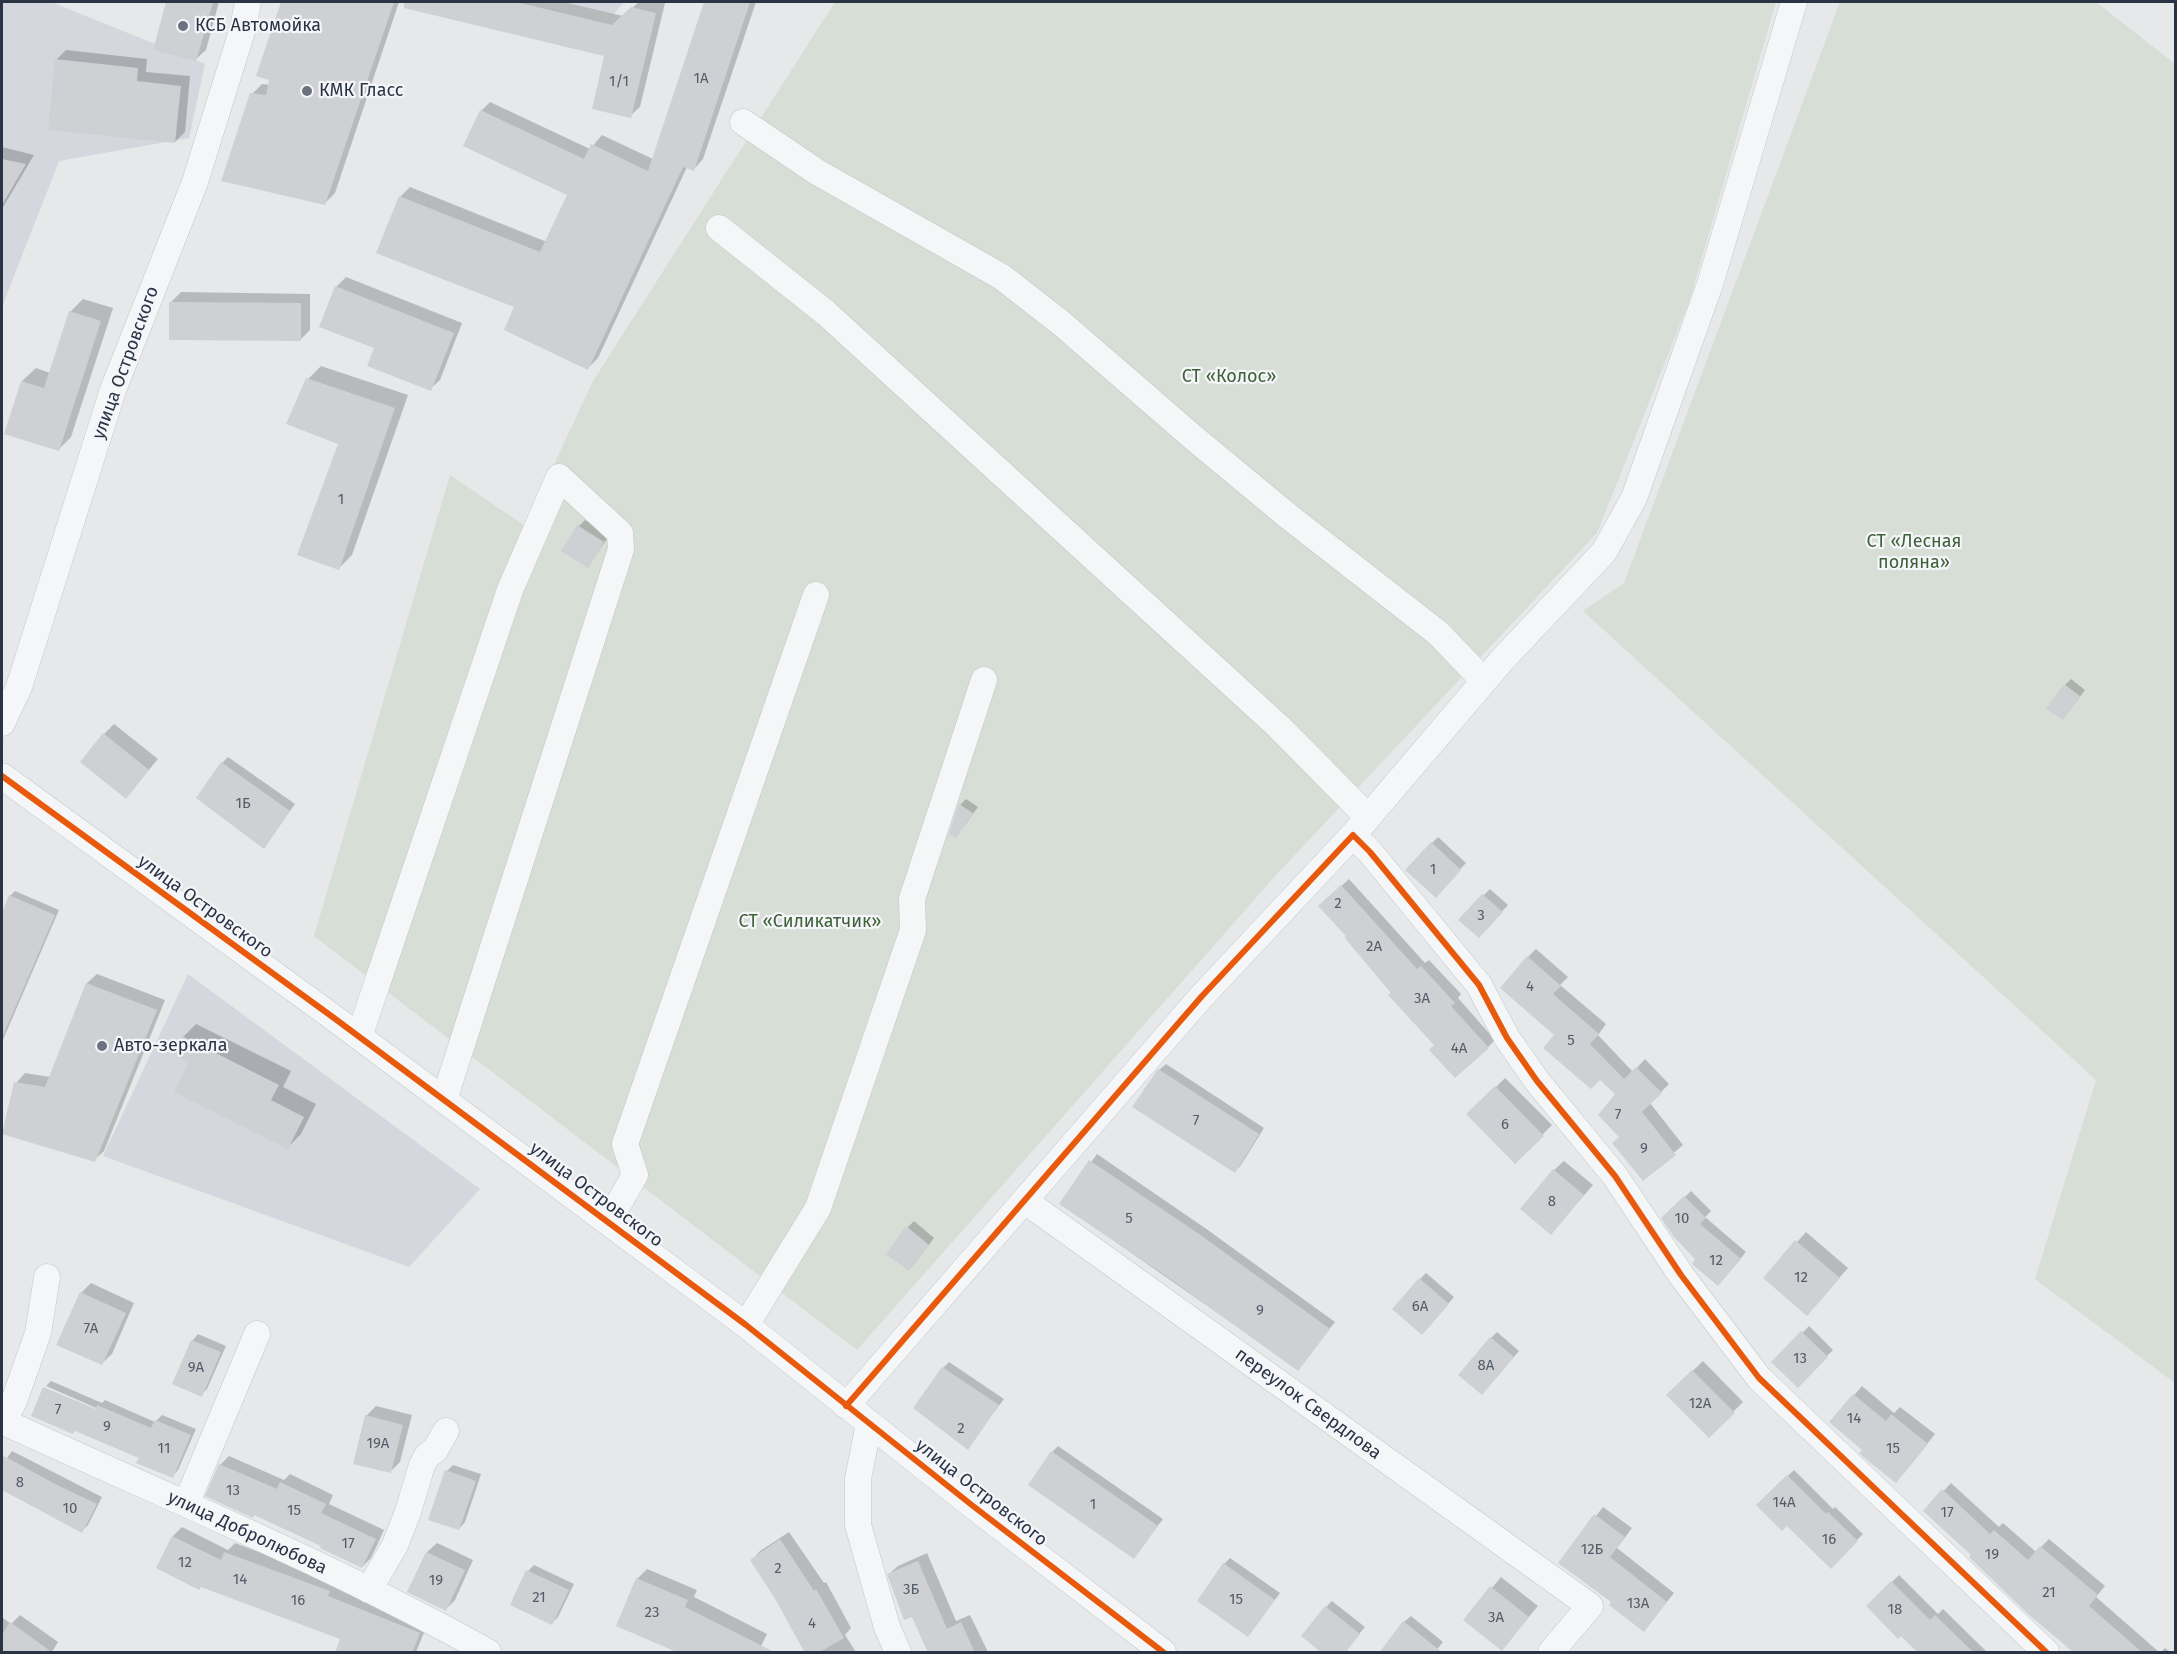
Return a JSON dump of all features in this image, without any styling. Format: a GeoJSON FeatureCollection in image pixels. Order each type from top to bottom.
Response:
{"type":"FeatureCollection","features":[{"type":"Feature","properties":{"kind":"street","name":"улица Островского"},"geometry":{"type":"LineString","coordinates":[[2,723],[19,687],[113,390],[195,182],[243,28],[248,2]]}},
{"type":"Feature","properties":{"kind":"street"},"geometry":{"type":"LineString","coordinates":[[846,1406],[1202,996],[1361,826],[1484,681],[1604,552],[1634,498],[1710,284],[1794,2]]}},
{"type":"Feature","properties":{"kind":"street"},"geometry":{"type":"LineString","coordinates":[[743,122],[817,172],[1011,284],[1061,323],[1288,516],[1438,633],[1484,681]]}},
{"type":"Feature","properties":{"kind":"street"},"geometry":{"type":"LineString","coordinates":[[719,228],[835,321],[1279,727],[1361,826],[1370,852],[1479,985],[1508,1038],[1537,1081],[1616,1176],[1681,1275],[1759,1377],[2046,1653]]}},
{"type":"Feature","properties":{"kind":"street"},"geometry":{"type":"LineString","coordinates":[[359,1037],[510,590],[559,477],[620,533],[621,549],[444,1100]]}},
{"type":"Feature","properties":{"kind":"street"},"geometry":{"type":"LineString","coordinates":[[608,1222],[635,1175],[626,1144],[816,595]]}},
{"type":"Feature","properties":{"kind":"street"},"geometry":{"type":"LineString","coordinates":[[746,1325],[818,1208],[913,930],[912,899],[984,680]]}},
{"type":"Feature","properties":{"kind":"street","name":"улица Островского"},"geometry":{"type":"LineString","coordinates":[[2,776],[359,1037],[746,1325],[1136,1642],[1163,1653]]}},
{"type":"Feature","properties":{"kind":"street","name":"переулок Свердлова"},"geometry":{"type":"LineString","coordinates":[[1025,1201],[1590,1606],[1551,1653]]}},
{"type":"Feature","properties":{"kind":"street"},"geometry":{"type":"LineString","coordinates":[[2,1422],[14,1401],[38,1333],[47,1277]]}},
{"type":"Feature","properties":{"kind":"street"},"geometry":{"type":"LineString","coordinates":[[186,1504],[257,1334]]}},
{"type":"Feature","properties":{"kind":"street","name":"улица Добролюбова"},"geometry":{"type":"LineString","coordinates":[[2,1422],[186,1504],[369,1590],[421,1615],[488,1653]]}},
{"type":"Feature","properties":{"kind":"street"},"geometry":{"type":"LineString","coordinates":[[869,1424],[858,1479],[858,1526],[887,1627],[898,1653]]}},
{"type":"Feature","properties":{"kind":"street"},"geometry":{"type":"LineString","coordinates":[[369,1590],[395,1545],[422,1466],[446,1431]]}},
{"type":"Feature","properties":{"kind":"shaded area"},"geometry":{"type":"Polygon","coordinates":[[[2,2],[51,2],[205,64],[189,138],[59,161],[2,307],[2,2]]]}},
{"type":"Feature","properties":{"kind":"shaded area"},"geometry":{"type":"Polygon","coordinates":[[[565,2],[624,2],[614,14],[565,2]]]}},
{"type":"Feature","properties":{"kind":"shaded area"},"geometry":{"type":"Polygon","coordinates":[[[188,974],[480,1189],[409,1267],[103,1156],[188,974]]]}},
{"type":"Feature","properties":{"kind":"green space"},"geometry":{"type":"Polygon","coordinates":[[[835,2],[1776,2],[1689,302],[1597,533],[1277,874],[857,1350],[314,936],[450,475],[525,526],[593,381],[835,2]]]}},
{"type":"Feature","properties":{"kind":"green space","name":"СТ «Лесная поляна»"},"geometry":{"type":"Polygon","coordinates":[[[1840,2],[2096,2],[2175,64],[2175,1383],[2035,1279],[2096,1080],[1583,611],[1624,583],[1840,2]]]}},
{"type":"Feature","properties":{"kind":"building","name":"КСБ Автомойка"},"geometry":{"type":"Polygon","coordinates":[[[166,2],[213,2],[196,61],[153,50],[166,2]]]}},
{"type":"Feature","properties":{"kind":"building","name":"КМК Гласс"},"geometry":{"type":"Polygon","coordinates":[[[281,2],[394,2],[325,205],[221,181],[250,93],[266,95],[269,80],[256,76],[281,2]]]}},
{"type":"Feature","properties":{"kind":"building"},"geometry":{"type":"Polygon","coordinates":[[[404,2],[516,2],[612,25],[631,7],[656,13],[631,118],[592,109],[604,56],[404,8],[404,2]]]}},
{"type":"Feature","properties":{"kind":"building"},"geometry":{"type":"Polygon","coordinates":[[[704,2],[750,2],[694,171],[683,167],[588,370],[504,330],[514,307],[376,253],[399,196],[540,252],[567,195],[463,146],[480,110],[584,159],[591,144],[648,171],[704,2]]]}},
{"type":"Feature","properties":{"kind":"building"},"geometry":{"type":"Polygon","coordinates":[[[55,59],[138,68],[137,81],[181,86],[175,143],[48,130],[55,59]]]}},
{"type":"Feature","properties":{"kind":"building"},"geometry":{"type":"Polygon","coordinates":[[[2,159],[26,164],[2,205],[2,159]]]}},
{"type":"Feature","properties":{"kind":"building"},"geometry":{"type":"Polygon","coordinates":[[[335,286],[454,333],[431,391],[367,366],[374,348],[319,327],[335,286]]]}},
{"type":"Feature","properties":{"kind":"building"},"geometry":{"type":"Polygon","coordinates":[[[169,302],[301,303],[301,341],[169,340],[169,302]]]}},
{"type":"Feature","properties":{"kind":"building"},"geometry":{"type":"Polygon","coordinates":[[[69,311],[101,321],[59,451],[4,434],[21,381],[44,388],[69,311]]]}},
{"type":"Feature","properties":{"kind":"building"},"geometry":{"type":"Polygon","coordinates":[[[306,378],[395,408],[339,570],[297,555],[338,444],[286,424],[306,378]]]}},
{"type":"Feature","properties":{"kind":"building"},"geometry":{"type":"Polygon","coordinates":[[[577,525],[604,542],[588,568],[561,551],[577,525]]]}},
{"type":"Feature","properties":{"kind":"building"},"geometry":{"type":"Polygon","coordinates":[[[2064,684],[2080,696],[2063,720],[2046,709],[2064,684]]]}},
{"type":"Feature","properties":{"kind":"building"},"geometry":{"type":"Polygon","coordinates":[[[103,733],[149,770],[126,799],[80,762],[103,733]]]}},
{"type":"Feature","properties":{"kind":"building"},"geometry":{"type":"Polygon","coordinates":[[[221,762],[290,811],[264,849],[196,798],[221,762]]]}},
{"type":"Feature","properties":{"kind":"building"},"geometry":{"type":"Polygon","coordinates":[[[959,804],[973,813],[956,838],[949,834],[959,804]]]}},
{"type":"Feature","properties":{"kind":"building"},"geometry":{"type":"Polygon","coordinates":[[[1431,842],[1461,870],[1436,898],[1405,870],[1431,842]]]}},
{"type":"Feature","properties":{"kind":"building"},"geometry":{"type":"Polygon","coordinates":[[[1341,885],[1417,969],[1421,966],[1455,1003],[1451,1006],[1489,1048],[1455,1078],[1429,1050],[1434,1045],[1388,995],[1391,993],[1344,937],[1346,936],[1318,906],[1341,885]]]}},
{"type":"Feature","properties":{"kind":"building"},"geometry":{"type":"Polygon","coordinates":[[[1482,894],[1503,912],[1479,938],[1458,920],[1482,894]]]}},
{"type":"Feature","properties":{"kind":"building"},"geometry":{"type":"Polygon","coordinates":[[[9,895],[55,915],[2,1038],[2,913],[9,895]]]}},
{"type":"Feature","properties":{"kind":"building"},"geometry":{"type":"Polygon","coordinates":[[[1527,956],[1561,986],[1553,994],[1599,1034],[1590,1044],[1624,1079],[1636,1067],[1662,1093],[1642,1112],[1676,1155],[1643,1181],[1612,1143],[1619,1137],[1598,1115],[1615,1094],[1600,1080],[1591,1089],[1543,1048],[1554,1035],[1500,988],[1527,956]]]}},
{"type":"Feature","properties":{"kind":"building","name":"Авто-зеркала"},"geometry":{"type":"Polygon","coordinates":[[[86,983],[157,1010],[95,1162],[2,1134],[14,1082],[45,1087],[86,983]]]}},
{"type":"Feature","properties":{"kind":"building"},"geometry":{"type":"Polygon","coordinates":[[[182,1036],[279,1085],[271,1100],[304,1117],[288,1149],[174,1092],[189,1062],[173,1054],[182,1036]]]}},
{"type":"Feature","properties":{"kind":"building"},"geometry":{"type":"Polygon","coordinates":[[[1158,1069],[1259,1134],[1235,1173],[1132,1107],[1158,1069]]]}},
{"type":"Feature","properties":{"kind":"building"},"geometry":{"type":"Polygon","coordinates":[[[1495,1086],[1544,1136],[1515,1164],[1466,1114],[1495,1086]]]}},
{"type":"Feature","properties":{"kind":"building"},"geometry":{"type":"Polygon","coordinates":[[[1089,1160],[1199,1234],[1330,1329],[1298,1371],[1169,1278],[1059,1204],[1089,1160]]]}},
{"type":"Feature","properties":{"kind":"building"},"geometry":{"type":"Polygon","coordinates":[[[1553,1169],[1584,1195],[1551,1235],[1520,1209],[1553,1169]]]}},
{"type":"Feature","properties":{"kind":"building"},"geometry":{"type":"Polygon","coordinates":[[[1684,1196],[1706,1218],[1700,1224],[1741,1259],[1718,1286],[1692,1264],[1695,1259],[1674,1237],[1661,1218],[1684,1196]]]}},
{"type":"Feature","properties":{"kind":"building"},"geometry":{"type":"Polygon","coordinates":[[[906,1226],[929,1245],[909,1271],[886,1254],[906,1226]]]}},
{"type":"Feature","properties":{"kind":"building"},"geometry":{"type":"Polygon","coordinates":[[[1795,1240],[1840,1278],[1807,1316],[1763,1278],[1795,1240]]]}},
{"type":"Feature","properties":{"kind":"building"},"geometry":{"type":"Polygon","coordinates":[[[1419,1278],[1449,1304],[1422,1335],[1392,1309],[1419,1278]]]}},
{"type":"Feature","properties":{"kind":"building"},"geometry":{"type":"Polygon","coordinates":[[[80,1292],[126,1313],[102,1365],[56,1345],[80,1292]]]}},
{"type":"Feature","properties":{"kind":"building"},"geometry":{"type":"Polygon","coordinates":[[[1801,1331],[1828,1357],[1798,1388],[1771,1362],[1801,1331]]]}},
{"type":"Feature","properties":{"kind":"building"},"geometry":{"type":"Polygon","coordinates":[[[1490,1337],[1514,1357],[1482,1395],[1458,1375],[1490,1337]]]}},
{"type":"Feature","properties":{"kind":"building"},"geometry":{"type":"Polygon","coordinates":[[[191,1340],[221,1352],[202,1397],[172,1384],[191,1340]]]}},
{"type":"Feature","properties":{"kind":"building"},"geometry":{"type":"Polygon","coordinates":[[[942,1367],[999,1405],[968,1450],[913,1408],[942,1367]]]}},
{"type":"Feature","properties":{"kind":"building"},"geometry":{"type":"Polygon","coordinates":[[[1692,1370],[1735,1413],[1709,1438],[1666,1395],[1692,1370]]]}},
{"type":"Feature","properties":{"kind":"building"},"geometry":{"type":"Polygon","coordinates":[[[43,1387],[96,1409],[97,1405],[151,1428],[155,1420],[191,1435],[173,1478],[136,1463],[139,1458],[75,1431],[73,1434],[31,1416],[43,1387]]]}},
{"type":"Feature","properties":{"kind":"building"},"geometry":{"type":"Polygon","coordinates":[[[1853,1394],[1886,1421],[1891,1414],[1928,1444],[1896,1483],[1859,1453],[1862,1450],[1829,1422],[1853,1394]]]}},
{"type":"Feature","properties":{"kind":"building"},"geometry":{"type":"Polygon","coordinates":[[[365,1415],[403,1425],[391,1473],[353,1464],[365,1415]]]}},
{"type":"Feature","properties":{"kind":"building"},"geometry":{"type":"Polygon","coordinates":[[[1051,1451],[1158,1526],[1134,1559],[1028,1485],[1051,1451]]]}},
{"type":"Feature","properties":{"kind":"building"},"geometry":{"type":"Polygon","coordinates":[[[2,1455],[97,1504],[82,1533],[2,1490],[2,1455]]]}},
{"type":"Feature","properties":{"kind":"building"},"geometry":{"type":"Polygon","coordinates":[[[219,1464],[277,1489],[280,1482],[326,1504],[321,1513],[376,1539],[362,1568],[254,1515],[253,1518],[205,1496],[219,1464]]]}},
{"type":"Feature","properties":{"kind":"building"},"geometry":{"type":"Polygon","coordinates":[[[445,1470],[476,1481],[459,1530],[428,1520],[445,1470]]]}},
{"type":"Feature","properties":{"kind":"building"},"geometry":{"type":"Polygon","coordinates":[[[1787,1475],[1826,1514],[1828,1512],[1858,1541],[1831,1569],[1787,1526],[1782,1531],[1756,1505],[1787,1475]]]}},
{"type":"Feature","properties":{"kind":"building"},"geometry":{"type":"Polygon","coordinates":[[[1942,1489],[1990,1534],[1994,1530],[2028,1560],[2040,1546],[2098,1595],[2089,1606],[2143,1653],[2074,1653],[2029,1615],[1969,1557],[1971,1555],[1923,1511],[1942,1489]]]}},
{"type":"Feature","properties":{"kind":"building"},"geometry":{"type":"Polygon","coordinates":[[[1594,1514],[1625,1537],[1610,1557],[1667,1602],[1644,1632],[1609,1605],[1611,1602],[1558,1563],[1594,1514]]]}},
{"type":"Feature","properties":{"kind":"building"},"geometry":{"type":"Polygon","coordinates":[[[172,1536],[221,1560],[224,1552],[330,1591],[328,1596],[420,1633],[412,1653],[335,1653],[340,1639],[201,1587],[199,1590],[156,1568],[172,1536]]]}},
{"type":"Feature","properties":{"kind":"building"},"geometry":{"type":"Polygon","coordinates":[[[780,1539],[814,1591],[816,1589],[844,1638],[818,1653],[805,1653],[774,1597],[750,1560],[780,1539]]]}},
{"type":"Feature","properties":{"kind":"building"},"geometry":{"type":"Polygon","coordinates":[[[426,1552],[465,1570],[446,1611],[407,1592],[426,1552]]]}},
{"type":"Feature","properties":{"kind":"building"},"geometry":{"type":"Polygon","coordinates":[[[918,1561],[947,1629],[961,1622],[975,1653],[928,1653],[912,1617],[904,1620],[887,1574],[918,1561]]]}},
{"type":"Feature","properties":{"kind":"building"},"geometry":{"type":"Polygon","coordinates":[[[1223,1563],[1275,1600],[1248,1637],[1197,1601],[1223,1563]]]}},
{"type":"Feature","properties":{"kind":"building"},"geometry":{"type":"Polygon","coordinates":[[[526,1570],[569,1590],[552,1625],[510,1605],[526,1570]]]}},
{"type":"Feature","properties":{"kind":"building"},"geometry":{"type":"Polygon","coordinates":[[[636,1578],[688,1600],[685,1607],[776,1653],[679,1653],[616,1626],[636,1578]]]}},
{"type":"Feature","properties":{"kind":"building"},"geometry":{"type":"Polygon","coordinates":[[[1891,1581],[1930,1620],[1935,1615],[1974,1653],[1918,1653],[1901,1636],[1898,1639],[1866,1606],[1891,1581]]]}},
{"type":"Feature","properties":{"kind":"building"},"geometry":{"type":"Polygon","coordinates":[[[1490,1586],[1529,1617],[1502,1651],[1463,1620],[1490,1586]]]}},
{"type":"Feature","properties":{"kind":"building"},"geometry":{"type":"Polygon","coordinates":[[[1325,1606],[1360,1634],[1345,1653],[1322,1653],[1301,1636],[1325,1606]]]}},
{"type":"Feature","properties":{"kind":"building"},"geometry":{"type":"Polygon","coordinates":[[[1403,1621],[1443,1653],[1379,1653],[1403,1621]]]}},
{"type":"Feature","properties":{"kind":"building"},"geometry":{"type":"Polygon","coordinates":[[[10,1622],[53,1653],[2,1653],[2,1635],[10,1622]]]}},
{"type":"Feature","properties":{"kind":"cycle path"},"geometry":{"type":"LineString","coordinates":[[2,776],[334,1018],[746,1325],[973,1506],[1163,1652]]}},
{"type":"Feature","properties":{"kind":"cycle path"},"geometry":{"type":"LineString","coordinates":[[846,1406],[1202,996],[1353,835],[1370,852],[1479,985],[1507,1038],[1537,1081],[1615,1176],[1681,1275],[1759,1378],[2046,1652]]}},
{"type":"Feature","properties":{"kind":"place","name":"КСБ Автомойка"},"geometry":{"type":"Point","coordinates":[183,26]}},
{"type":"Feature","properties":{"kind":"place","name":"КМК Гласс"},"geometry":{"type":"Point","coordinates":[307,91]}},
{"type":"Feature","properties":{"kind":"place","name":"Авто-зеркала"},"geometry":{"type":"Point","coordinates":[102,1046]}},
{"type":"Feature","properties":{"kind":"park label","name":"СТ «Колос»"},"geometry":{"type":"Point","coordinates":[1229,377]}},
{"type":"Feature","properties":{"kind":"park label","name":"СТ «Силикатчик»"},"geometry":{"type":"Point","coordinates":[810,922]}}]}
